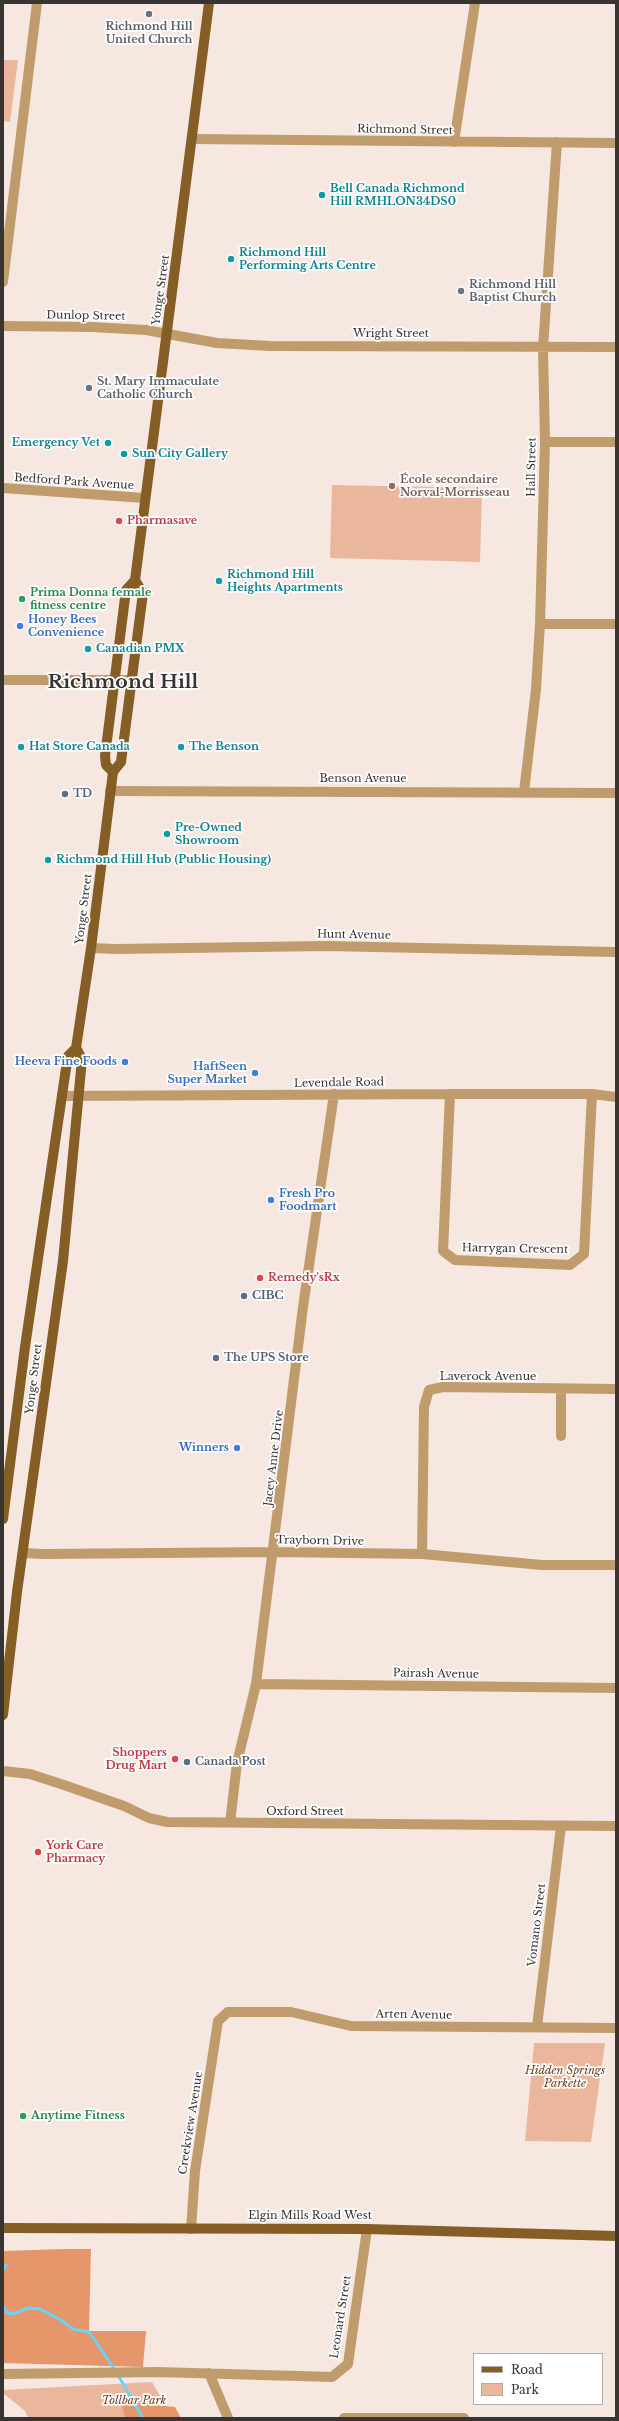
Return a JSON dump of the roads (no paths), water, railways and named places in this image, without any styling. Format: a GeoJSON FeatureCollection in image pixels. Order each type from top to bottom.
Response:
{"type":"FeatureCollection","features":[{"type":"Feature","properties":{"kind":"main road","name":"Yonge Street"},"geometry":{"type":"LineString","coordinates":[[113,772],[105,760],[114,681],[126,590],[135,580],[144,498],[193,139],[209,3]]}},
{"type":"Feature","properties":{"kind":"main road","name":"Yonge Street"},"geometry":{"type":"LineString","coordinates":[[3,1519],[25,1348],[68,1056],[76,1048],[91,948],[113,772],[122,762],[143,593],[135,580]]}},
{"type":"Feature","properties":{"kind":"main road","name":"Yonge Street"},"geometry":{"type":"LineString","coordinates":[[3,1715],[63,1261],[82,1058],[76,1048]]}},
{"type":"Feature","properties":{"kind":"main road","name":"Elgin Mills Road West"},"geometry":{"type":"LineString","coordinates":[[3,2228],[367,2229],[616,2236]]}},
{"type":"Feature","properties":{"kind":"street"},"geometry":{"type":"LineString","coordinates":[[3,282],[37,3]]}},
{"type":"Feature","properties":{"kind":"street"},"geometry":{"type":"LineString","coordinates":[[454,142],[475,3]]}},
{"type":"Feature","properties":{"kind":"street","name":"Richmond Street"},"geometry":{"type":"LineString","coordinates":[[193,139],[616,143]]}},
{"type":"Feature","properties":{"kind":"street","name":"Hall Street"},"geometry":{"type":"LineString","coordinates":[[524,792],[536,689],[540,624],[545,442],[543,348],[557,142]]}},
{"type":"Feature","properties":{"kind":"street","name":"Dunlop Street"},"geometry":{"type":"LineString","coordinates":[[3,326],[100,327],[146,330],[167,335]]}},
{"type":"Feature","properties":{"kind":"street","name":"Wright Street"},"geometry":{"type":"LineString","coordinates":[[167,335],[216,343],[270,346],[543,348],[616,347]]}},
{"type":"Feature","properties":{"kind":"street"},"geometry":{"type":"LineString","coordinates":[[545,442],[616,442]]}},
{"type":"Feature","properties":{"kind":"street","name":"Bedford Park Avenue"},"geometry":{"type":"LineString","coordinates":[[3,488],[144,498]]}},
{"type":"Feature","properties":{"kind":"street"},"geometry":{"type":"LineString","coordinates":[[540,624],[616,624]]}},
{"type":"Feature","properties":{"kind":"street"},"geometry":{"type":"LineString","coordinates":[[3,680],[132,680]]}},
{"type":"Feature","properties":{"kind":"street","name":"Benson Avenue"},"geometry":{"type":"LineString","coordinates":[[110,791],[616,793]]}},
{"type":"Feature","properties":{"kind":"street","name":"Hunt Avenue"},"geometry":{"type":"LineString","coordinates":[[91,948],[123,949],[326,946],[616,952]]}},
{"type":"Feature","properties":{"kind":"street","name":"Jacey Anne Drive"},"geometry":{"type":"LineString","coordinates":[[230,1823],[236,1763],[256,1684],[304,1307],[334,1094]]}},
{"type":"Feature","properties":{"kind":"street","name":"Harrygan Crescent"},"geometry":{"type":"LineString","coordinates":[[450,1094],[443,1251],[455,1260],[570,1264],[584,1254],[592,1094]]}},
{"type":"Feature","properties":{"kind":"street","name":"Levendale Road"},"geometry":{"type":"LineString","coordinates":[[62,1096],[592,1094],[616,1097]]}},
{"type":"Feature","properties":{"kind":"street","name":"Laverock Avenue"},"geometry":{"type":"LineString","coordinates":[[422,1554],[424,1407],[429,1390],[443,1387],[561,1390],[616,1389]]}},
{"type":"Feature","properties":{"kind":"street"},"geometry":{"type":"LineString","coordinates":[[561,1390],[561,1436]]}},
{"type":"Feature","properties":{"kind":"street","name":"Trayborn Drive"},"geometry":{"type":"LineString","coordinates":[[24,1552],[42,1554],[274,1552],[422,1554],[542,1565],[616,1565]]}},
{"type":"Feature","properties":{"kind":"street","name":"Pairash Avenue"},"geometry":{"type":"LineString","coordinates":[[256,1684],[616,1688]]}},
{"type":"Feature","properties":{"kind":"street","name":"Oxford Street"},"geometry":{"type":"LineString","coordinates":[[3,1771],[30,1774],[64,1785],[149,1818],[167,1822],[616,1826]]}},
{"type":"Feature","properties":{"kind":"street","name":"Vomano Street"},"geometry":{"type":"LineString","coordinates":[[537,2027],[561,1826]]}},
{"type":"Feature","properties":{"kind":"street","name":"Arten Avenue"},"geometry":{"type":"LineString","coordinates":[[218,2022],[228,2012],[291,2012],[351,2026],[616,2028]]}},
{"type":"Feature","properties":{"kind":"street","name":"Creekview Avenue"},"geometry":{"type":"LineString","coordinates":[[191,2229],[194,2171],[218,2022]]}},
{"type":"Feature","properties":{"kind":"street","name":"Leonard Street"},"geometry":{"type":"LineString","coordinates":[[3,2374],[209,2372],[332,2377],[348,2364],[367,2229]]}},
{"type":"Feature","properties":{"kind":"street"},"geometry":{"type":"LineString","coordinates":[[209,2372],[228,2418]]}},
{"type":"Feature","properties":{"kind":"street"},"geometry":{"type":"LineString","coordinates":[[344,2418],[464,2418]]}},
{"type":"Feature","properties":{"kind":"waterway"},"geometry":{"type":"LineString","coordinates":[[3,2270],[6,2265]]}},
{"type":"Feature","properties":{"kind":"waterway"},"geometry":{"type":"LineString","coordinates":[[3,2306],[6,2312],[13,2314],[28,2308],[40,2309],[61,2320],[73,2329],[89,2332],[115,2370]]}},
{"type":"Feature","properties":{"kind":"waterway"},"geometry":{"type":"LineString","coordinates":[[118,2375],[143,2418]]}},
{"type":"Feature","properties":{"kind":"place","name":"Richmond Hill United Church"},"geometry":{"type":"Point","coordinates":[149,14]}},
{"type":"Feature","properties":{"kind":"place","name":"Bell Canada Richmond Hill RMHLON34DS0"},"geometry":{"type":"Point","coordinates":[322,195]}},
{"type":"Feature","properties":{"kind":"place","name":"Richmond Hill Performing Arts Centre"},"geometry":{"type":"Point","coordinates":[231,259]}},
{"type":"Feature","properties":{"kind":"place","name":"Richmond Hill Baptist Church"},"geometry":{"type":"Point","coordinates":[461,291]}},
{"type":"Feature","properties":{"kind":"place","name":"St. Mary Immaculate Catholic Church"},"geometry":{"type":"Point","coordinates":[89,388]}},
{"type":"Feature","properties":{"kind":"place","name":"Emergency Vet"},"geometry":{"type":"Point","coordinates":[108,443]}},
{"type":"Feature","properties":{"kind":"place","name":"Sun City Gallery"},"geometry":{"type":"Point","coordinates":[124,454]}},
{"type":"Feature","properties":{"kind":"place","name":"École secondaire Norval-Morrisseau"},"geometry":{"type":"Point","coordinates":[392,486]}},
{"type":"Feature","properties":{"kind":"place","name":"Pharmasave"},"geometry":{"type":"Point","coordinates":[119,521]}},
{"type":"Feature","properties":{"kind":"place","name":"Richmond Hill Heights Apartments"},"geometry":{"type":"Point","coordinates":[219,581]}},
{"type":"Feature","properties":{"kind":"place","name":"Prima Donna female fitness centre"},"geometry":{"type":"Point","coordinates":[22,599]}},
{"type":"Feature","properties":{"kind":"place","name":"Honey Bees Convenience"},"geometry":{"type":"Point","coordinates":[20,626]}},
{"type":"Feature","properties":{"kind":"place","name":"Canadian PMX"},"geometry":{"type":"Point","coordinates":[88,649]}},
{"type":"Feature","properties":{"kind":"place","name":"Hat Store Canada"},"geometry":{"type":"Point","coordinates":[21,747]}},
{"type":"Feature","properties":{"kind":"place","name":"The Benson"},"geometry":{"type":"Point","coordinates":[181,747]}},
{"type":"Feature","properties":{"kind":"place","name":"TD"},"geometry":{"type":"Point","coordinates":[65,794]}},
{"type":"Feature","properties":{"kind":"place","name":"Pre-Owned Showroom"},"geometry":{"type":"Point","coordinates":[167,834]}},
{"type":"Feature","properties":{"kind":"place","name":"Richmond Hill Hub (Public Housing)"},"geometry":{"type":"Point","coordinates":[48,860]}},
{"type":"Feature","properties":{"kind":"place","name":"Heeva Fine Foods"},"geometry":{"type":"Point","coordinates":[125,1062]}},
{"type":"Feature","properties":{"kind":"place","name":"HaftSeen Super Market"},"geometry":{"type":"Point","coordinates":[255,1073]}},
{"type":"Feature","properties":{"kind":"place","name":"Fresh Pro Foodmart"},"geometry":{"type":"Point","coordinates":[271,1200]}},
{"type":"Feature","properties":{"kind":"place","name":"Remedy'sRx"},"geometry":{"type":"Point","coordinates":[260,1278]}},
{"type":"Feature","properties":{"kind":"place","name":"CIBC"},"geometry":{"type":"Point","coordinates":[244,1296]}},
{"type":"Feature","properties":{"kind":"place","name":"The UPS Store"},"geometry":{"type":"Point","coordinates":[216,1358]}},
{"type":"Feature","properties":{"kind":"place","name":"Winners"},"geometry":{"type":"Point","coordinates":[237,1448]}},
{"type":"Feature","properties":{"kind":"place","name":"Shoppers Drug Mart"},"geometry":{"type":"Point","coordinates":[175,1759]}},
{"type":"Feature","properties":{"kind":"place","name":"Canada Post"},"geometry":{"type":"Point","coordinates":[187,1762]}},
{"type":"Feature","properties":{"kind":"place","name":"York Care Pharmacy"},"geometry":{"type":"Point","coordinates":[38,1852]}},
{"type":"Feature","properties":{"kind":"place","name":"Anytime Fitness"},"geometry":{"type":"Point","coordinates":[23,2116]}},
{"type":"Feature","properties":{"kind":"district","name":"Richmond Hill"},"geometry":{"type":"Point","coordinates":[123,683]}},
{"type":"Feature","properties":{"kind":"park label","name":"Hidden Springs Parkette"},"geometry":{"type":"Point","coordinates":[565,2077]}},
{"type":"Feature","properties":{"kind":"park label","name":"Tollbar Park"},"geometry":{"type":"Point","coordinates":[134,2401]}}]}
